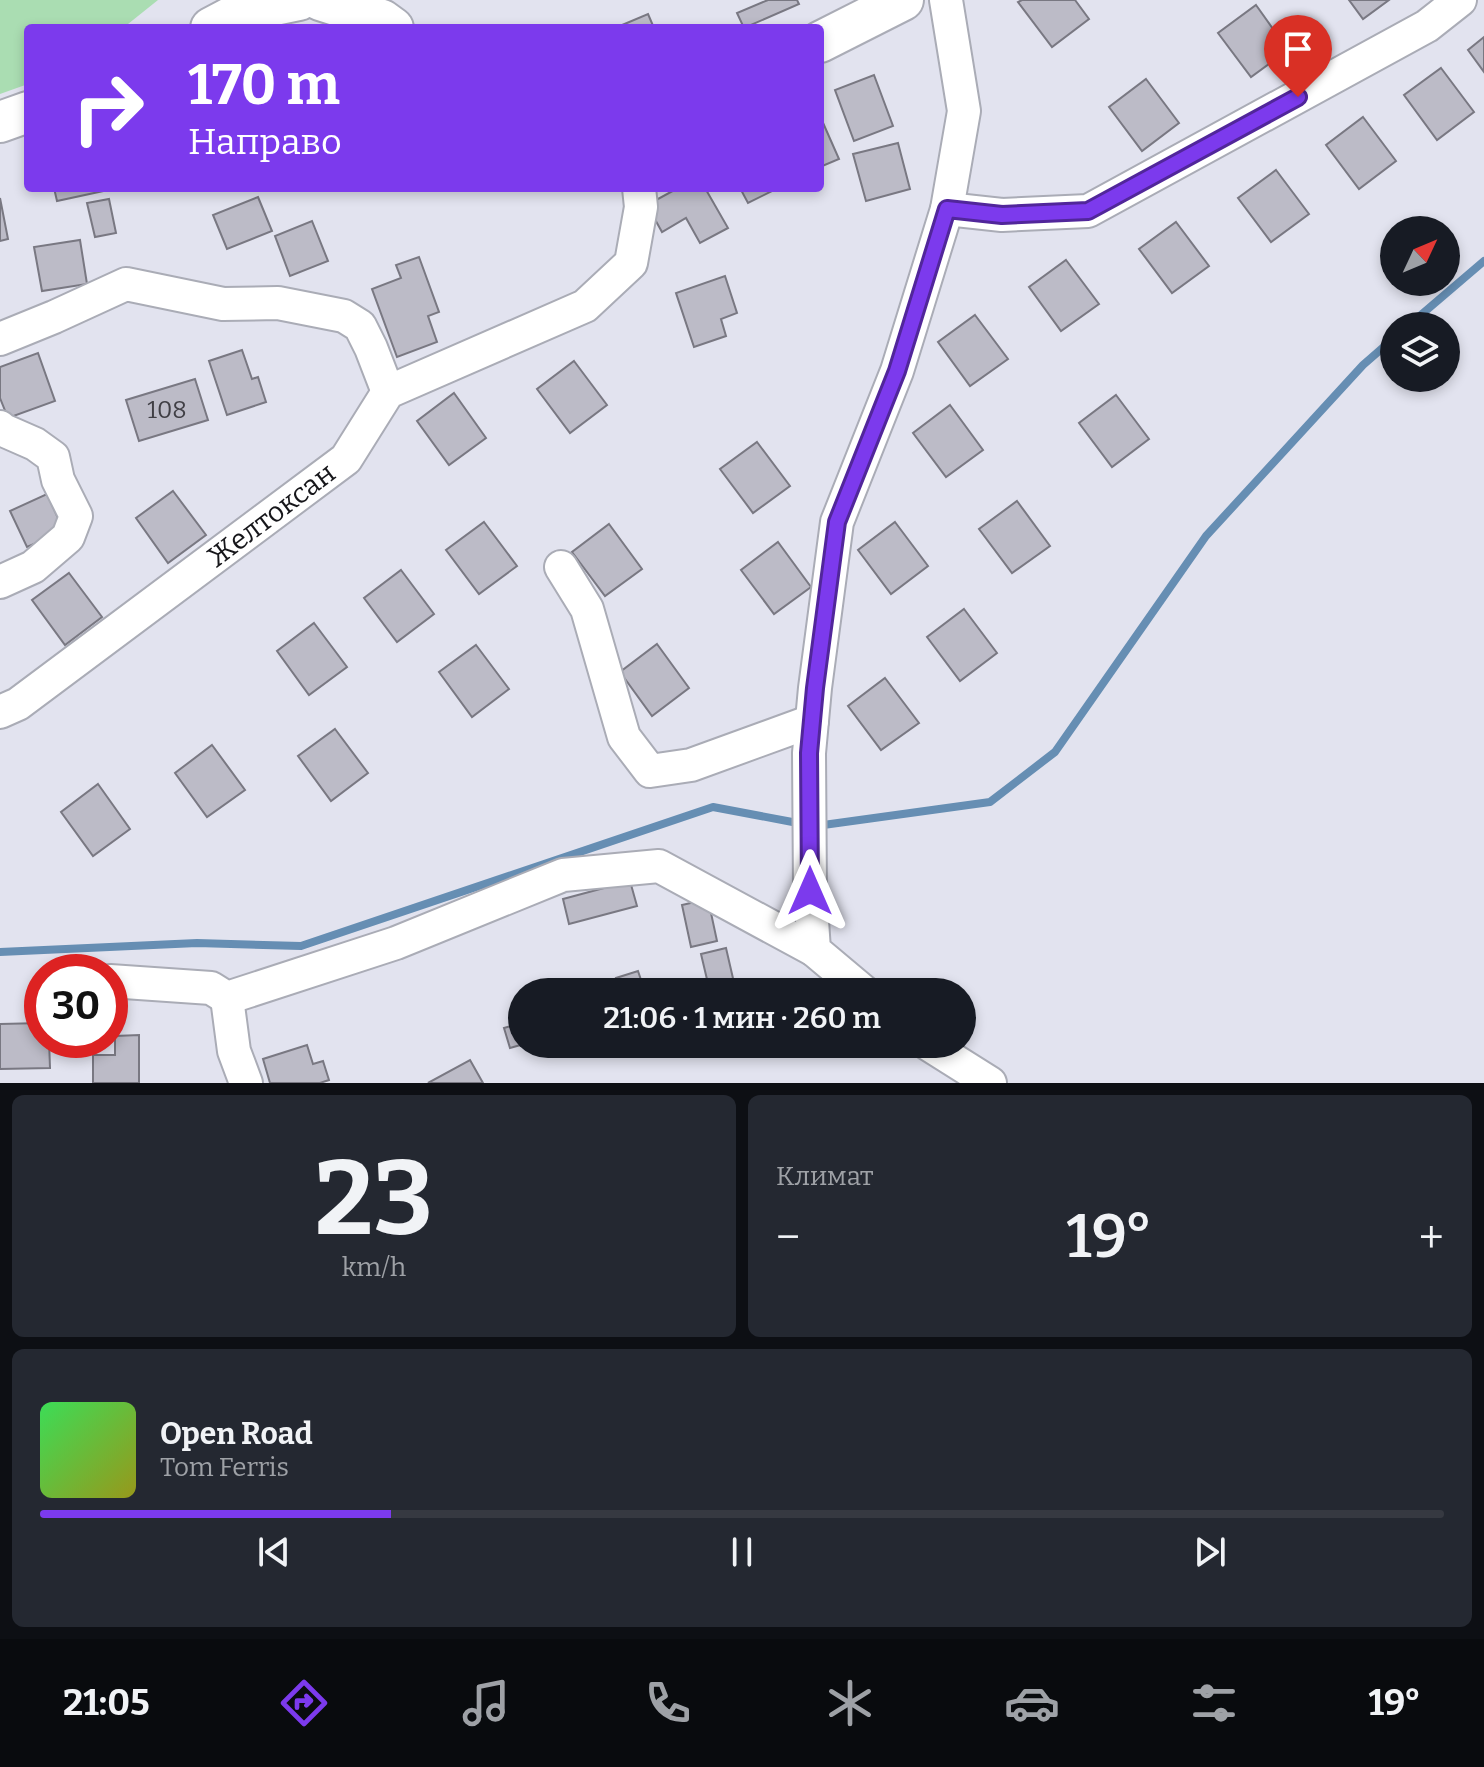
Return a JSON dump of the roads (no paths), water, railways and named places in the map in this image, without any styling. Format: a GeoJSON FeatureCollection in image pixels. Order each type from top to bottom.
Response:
{"type":"FeatureCollection","features":[{"type":"Feature","properties":{"kind":"main road"},"geometry":{"type":"LineString","coordinates":[[218,24],[241,12],[299,0]]}},
{"type":"Feature","properties":{"kind":"main road"},"geometry":{"type":"LineString","coordinates":[[320,0],[388,24]]}},
{"type":"Feature","properties":{"kind":"main road"},"geometry":{"type":"LineString","coordinates":[[824,40],[903,0]]}},
{"type":"Feature","properties":{"kind":"main road"},"geometry":{"type":"LineString","coordinates":[[0,122],[24,113]]}},
{"type":"Feature","properties":{"kind":"street"},"geometry":{"type":"LineString","coordinates":[[814,950],[810,891],[809,753],[837,522],[897,371],[947,209],[964,111],[946,0]]}},
{"type":"Feature","properties":{"kind":"street"},"geometry":{"type":"LineString","coordinates":[[947,209],[1002,215],[1088,211],[1427,26],[1460,0]]}},
{"type":"Feature","properties":{"kind":"street"},"geometry":{"type":"LineString","coordinates":[[0,339],[126,284],[223,304],[278,303],[344,316],[360,326],[388,392],[585,306],[631,263],[641,207],[639,192]]}},
{"type":"Feature","properties":{"kind":"street","name":"Желтоксан"},"geometry":{"type":"LineString","coordinates":[[0,712],[18,704],[346,459],[388,392]]}},
{"type":"Feature","properties":{"kind":"street"},"geometry":{"type":"LineString","coordinates":[[0,427],[35,444],[53,457],[58,480],[76,516],[68,537],[33,567],[0,582]]}},
{"type":"Feature","properties":{"kind":"street"},"geometry":{"type":"LineString","coordinates":[[561,567],[587,609],[624,737],[650,771],[691,765],[812,721]]}},
{"type":"Feature","properties":{"kind":"street"},"geometry":{"type":"LineString","coordinates":[[227,998],[396,943],[563,875],[659,866],[814,950],[847,978]]}},
{"type":"Feature","properties":{"kind":"street"},"geometry":{"type":"LineString","coordinates":[[128,982],[211,988],[227,998]]}},
{"type":"Feature","properties":{"kind":"street"},"geometry":{"type":"LineString","coordinates":[[227,998],[234,1051],[246,1083]]}},
{"type":"Feature","properties":{"kind":"street"},"geometry":{"type":"LineString","coordinates":[[950,1058],[990,1083]]}},
{"type":"Feature","properties":{"kind":"waterway"},"geometry":{"type":"LineString","coordinates":[[1424,312],[1484,261]]}},
{"type":"Feature","properties":{"kind":"waterway"},"geometry":{"type":"LineString","coordinates":[[816,826],[990,802],[1055,752],[1206,536],[1380,350]]}},
{"type":"Feature","properties":{"kind":"waterway"},"geometry":{"type":"LineString","coordinates":[[0,952],[197,943],[301,946],[713,807],[803,824]]}}]}
